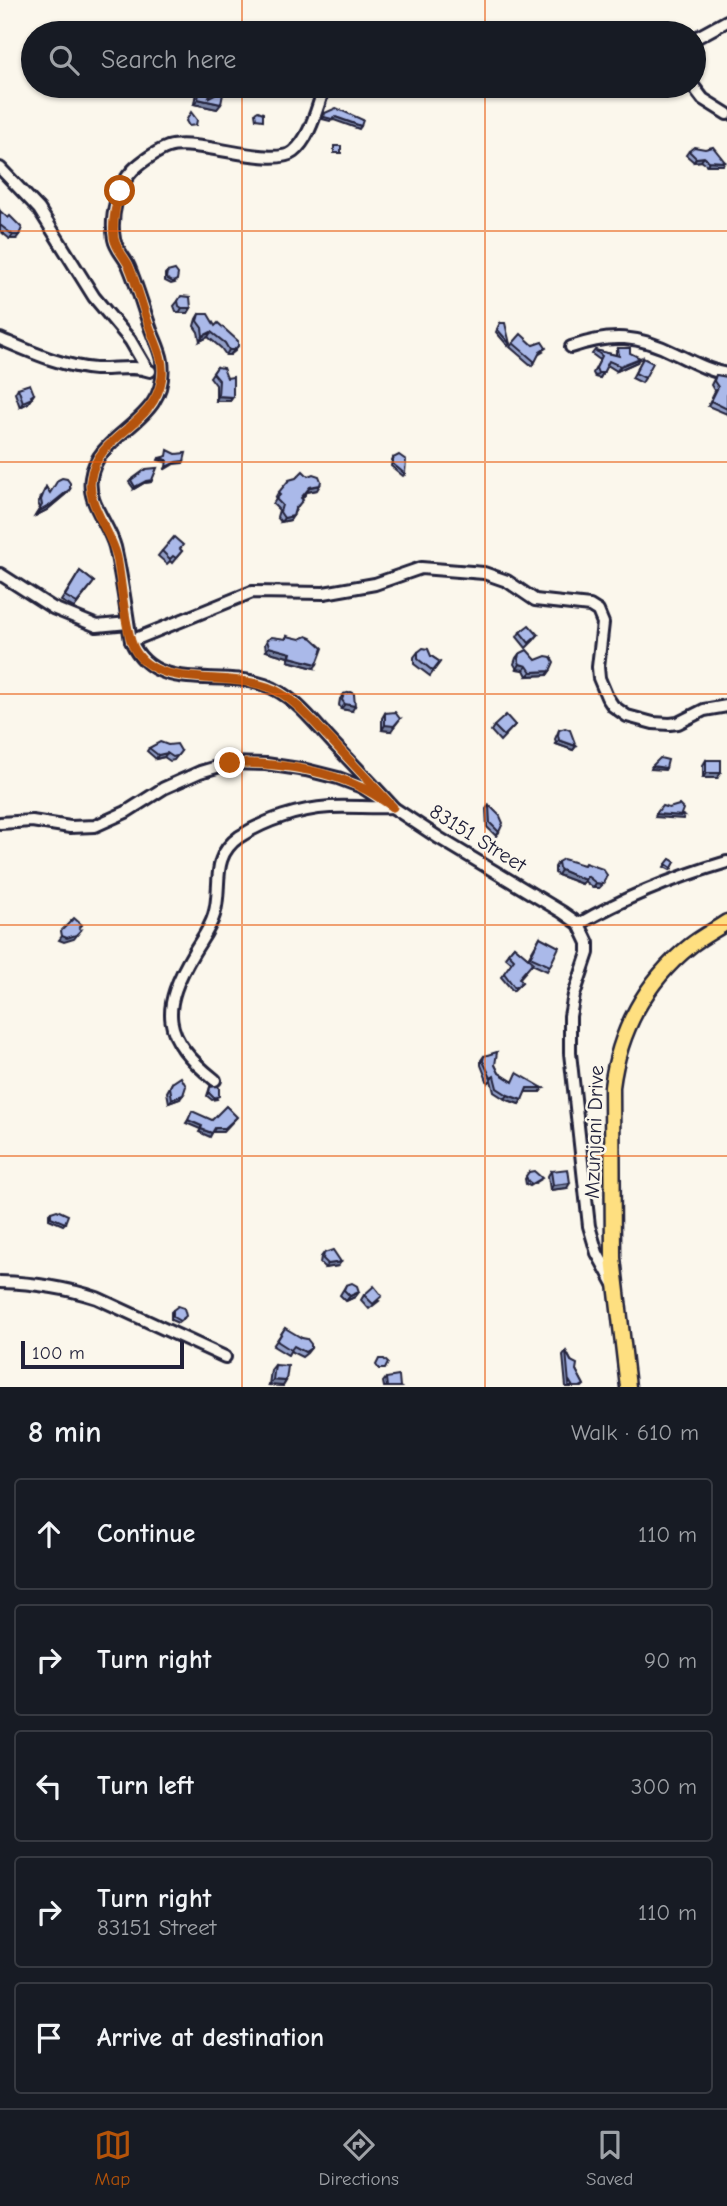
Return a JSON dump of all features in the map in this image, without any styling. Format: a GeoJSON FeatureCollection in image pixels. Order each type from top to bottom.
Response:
{"type":"FeatureCollection","features":[{"type":"Feature","properties":{"kind":"main road","name":"Mzunjani Drive"},"geometry":{"type":"LineString","coordinates":[[628,1387],[615,1286],[613,1244],[612,1087],[618,1050],[648,989],[666,967],[691,944],[727,922]]}},
{"type":"Feature","properties":{"kind":"street"},"geometry":{"type":"LineString","coordinates":[[706,32],[727,21]]}},
{"type":"Feature","properties":{"kind":"street"},"geometry":{"type":"LineString","coordinates":[[320,98],[307,132],[290,154],[272,157],[199,147],[169,146],[130,173],[114,211],[114,242],[128,264],[159,348],[162,377],[157,399],[105,449],[93,469],[90,481],[96,507],[114,544],[131,640],[139,657],[158,671],[180,676],[252,681],[283,694],[393,807]]}},
{"type":"Feature","properties":{"kind":"street"},"geometry":{"type":"LineString","coordinates":[[703,98],[727,114]]}},
{"type":"Feature","properties":{"kind":"street"},"geometry":{"type":"LineString","coordinates":[[0,168],[38,209],[94,297],[130,340],[147,369]]}},
{"type":"Feature","properties":{"kind":"street"},"geometry":{"type":"LineString","coordinates":[[571,346],[620,337],[647,341],[714,372],[727,374]]}},
{"type":"Feature","properties":{"kind":"street"},"geometry":{"type":"LineString","coordinates":[[0,339],[46,358],[72,365],[96,369],[147,369],[162,377]]}},
{"type":"Feature","properties":{"kind":"street"},"geometry":{"type":"LineString","coordinates":[[131,640],[252,592],[324,593],[375,584],[421,568],[441,568],[485,573],[507,581],[535,600],[590,606],[598,611],[603,623],[599,678],[607,698],[627,716],[639,721],[670,724],[678,723],[704,710],[727,706]]}},
{"type":"Feature","properties":{"kind":"street"},"geometry":{"type":"LineString","coordinates":[[0,574],[53,608],[97,626],[128,622]]}},
{"type":"Feature","properties":{"kind":"street","name":"83151 Street"},"geometry":{"type":"LineString","coordinates":[[0,822],[32,821],[70,827],[95,826],[126,812],[164,788],[200,772],[230,763],[266,764],[306,770],[362,787],[579,924]]}},
{"type":"Feature","properties":{"kind":"street"},"geometry":{"type":"LineString","coordinates":[[215,1080],[194,1063],[173,1032],[171,1003],[177,981],[214,916],[217,876],[223,856],[238,838],[294,813],[332,807],[393,807]]}},
{"type":"Feature","properties":{"kind":"street"},"geometry":{"type":"LineString","coordinates":[[615,1286],[591,1239],[578,1128],[569,1036],[574,995],[588,953],[588,943],[579,924],[683,875],[727,862]]}},
{"type":"Feature","properties":{"kind":"street"},"geometry":{"type":"LineString","coordinates":[[0,1282],[49,1284],[97,1298],[225,1357]]}},
{"type":"Feature","properties":{"kind":"building"},"geometry":{"type":"Polygon","coordinates":[[[198,98],[222,98],[221,104],[198,98]]]}},
{"type":"Feature","properties":{"kind":"building"},"geometry":{"type":"Polygon","coordinates":[[[336,108],[363,120],[361,126],[336,117],[324,117],[325,113],[336,108]]]}},
{"type":"Feature","properties":{"kind":"building"},"geometry":{"type":"Polygon","coordinates":[[[191,112],[197,120],[196,125],[189,126],[186,121],[191,112]]]}},
{"type":"Feature","properties":{"kind":"building"},"geometry":{"type":"Polygon","coordinates":[[[255,113],[263,113],[263,120],[256,119],[255,113]]]}},
{"type":"Feature","properties":{"kind":"building"},"geometry":{"type":"Polygon","coordinates":[[[334,146],[341,146],[341,153],[334,153],[334,146]]]}},
{"type":"Feature","properties":{"kind":"building"},"geometry":{"type":"Polygon","coordinates":[[[694,147],[713,147],[725,162],[696,158],[689,151],[694,147]]]}},
{"type":"Feature","properties":{"kind":"building"},"geometry":{"type":"Polygon","coordinates":[[[0,211],[8,218],[10,216],[22,228],[19,235],[13,235],[0,225],[0,211]]]}},
{"type":"Feature","properties":{"kind":"building"},"geometry":{"type":"Polygon","coordinates":[[[175,270],[178,274],[177,280],[173,282],[166,278],[167,272],[175,270]]]}},
{"type":"Feature","properties":{"kind":"building"},"geometry":{"type":"Polygon","coordinates":[[[181,296],[190,297],[191,308],[179,306],[181,296]]]}},
{"type":"Feature","properties":{"kind":"building"},"geometry":{"type":"Polygon","coordinates":[[[199,314],[208,314],[215,326],[218,323],[238,341],[238,346],[229,350],[225,343],[211,332],[203,336],[197,321],[199,314]]]}},
{"type":"Feature","properties":{"kind":"building"},"geometry":{"type":"Polygon","coordinates":[[[500,323],[505,323],[510,344],[497,329],[500,323]]]}},
{"type":"Feature","properties":{"kind":"building"},"geometry":{"type":"Polygon","coordinates":[[[521,334],[533,345],[542,342],[546,348],[540,352],[535,362],[513,343],[521,334]]]}},
{"type":"Feature","properties":{"kind":"building"},"geometry":{"type":"Polygon","coordinates":[[[618,348],[630,348],[630,353],[640,358],[620,366],[609,361],[603,373],[598,373],[596,368],[602,356],[595,350],[619,356],[618,348]]]}},
{"type":"Feature","properties":{"kind":"building"},"geometry":{"type":"Polygon","coordinates":[[[643,358],[653,363],[645,378],[635,373],[643,358]]]}},
{"type":"Feature","properties":{"kind":"building"},"geometry":{"type":"Polygon","coordinates":[[[217,367],[223,368],[227,378],[233,377],[233,397],[218,396],[219,380],[213,373],[217,367]]]}},
{"type":"Feature","properties":{"kind":"building"},"geometry":{"type":"Polygon","coordinates":[[[716,375],[727,377],[727,409],[711,401],[718,387],[714,381],[716,375]]]}},
{"type":"Feature","properties":{"kind":"building"},"geometry":{"type":"Polygon","coordinates":[[[30,384],[34,394],[23,402],[18,388],[30,384]]]}},
{"type":"Feature","properties":{"kind":"building"},"geometry":{"type":"Polygon","coordinates":[[[168,450],[176,454],[186,453],[184,461],[166,467],[167,460],[159,458],[167,456],[168,450]]]}},
{"type":"Feature","properties":{"kind":"building"},"geometry":{"type":"Polygon","coordinates":[[[399,455],[406,460],[405,474],[393,464],[393,458],[399,455]]]}},
{"type":"Feature","properties":{"kind":"building"},"geometry":{"type":"Polygon","coordinates":[[[157,468],[152,480],[135,487],[131,480],[146,469],[157,468]]]}},
{"type":"Feature","properties":{"kind":"building"},"geometry":{"type":"Polygon","coordinates":[[[303,471],[308,476],[319,476],[320,485],[310,487],[301,498],[303,500],[293,516],[284,518],[280,512],[282,505],[276,499],[280,495],[278,493],[289,480],[296,478],[303,471]]]}},
{"type":"Feature","properties":{"kind":"building"},"geometry":{"type":"Polygon","coordinates":[[[62,478],[70,483],[70,489],[38,512],[46,487],[50,493],[62,478]]]}},
{"type":"Feature","properties":{"kind":"building"},"geometry":{"type":"Polygon","coordinates":[[[174,537],[183,545],[180,549],[182,551],[176,558],[173,556],[170,559],[162,551],[174,537]]]}},
{"type":"Feature","properties":{"kind":"building"},"geometry":{"type":"Polygon","coordinates":[[[80,571],[94,582],[77,603],[65,596],[80,571]]]}},
{"type":"Feature","properties":{"kind":"building"},"geometry":{"type":"Polygon","coordinates":[[[529,625],[538,635],[529,643],[520,632],[529,625]]]}},
{"type":"Feature","properties":{"kind":"building"},"geometry":{"type":"Polygon","coordinates":[[[287,636],[300,639],[307,636],[323,648],[317,664],[290,657],[291,653],[269,647],[267,640],[272,637],[286,639],[287,636]]]}},
{"type":"Feature","properties":{"kind":"building"},"geometry":{"type":"Polygon","coordinates":[[[423,648],[428,649],[431,656],[440,662],[433,671],[418,659],[418,652],[423,648]]]}},
{"type":"Feature","properties":{"kind":"building"},"geometry":{"type":"Polygon","coordinates":[[[527,650],[536,660],[551,657],[554,662],[550,671],[531,672],[527,666],[520,664],[519,654],[527,650]]]}},
{"type":"Feature","properties":{"kind":"building"},"geometry":{"type":"Polygon","coordinates":[[[344,694],[354,694],[355,706],[345,704],[342,700],[344,694]]]}},
{"type":"Feature","properties":{"kind":"building"},"geometry":{"type":"Polygon","coordinates":[[[395,712],[400,719],[394,726],[385,725],[385,713],[395,712]]]}},
{"type":"Feature","properties":{"kind":"building"},"geometry":{"type":"Polygon","coordinates":[[[506,715],[515,725],[504,736],[494,726],[506,715]]]}},
{"type":"Feature","properties":{"kind":"building"},"geometry":{"type":"Polygon","coordinates":[[[559,730],[570,730],[576,746],[559,740],[559,730]]]}},
{"type":"Feature","properties":{"kind":"building"},"geometry":{"type":"Polygon","coordinates":[[[160,742],[177,744],[181,751],[173,757],[167,753],[158,755],[149,748],[160,742]]]}},
{"type":"Feature","properties":{"kind":"building"},"geometry":{"type":"Polygon","coordinates":[[[660,758],[668,760],[666,768],[652,766],[660,758]]]}},
{"type":"Feature","properties":{"kind":"building"},"geometry":{"type":"Polygon","coordinates":[[[706,760],[721,760],[721,773],[706,773],[706,760]]]}},
{"type":"Feature","properties":{"kind":"building"},"geometry":{"type":"Polygon","coordinates":[[[489,805],[503,823],[499,832],[490,823],[489,805]]]}},
{"type":"Feature","properties":{"kind":"building"},"geometry":{"type":"Polygon","coordinates":[[[679,805],[684,816],[656,814],[662,806],[669,808],[679,805]]]}},
{"type":"Feature","properties":{"kind":"building"},"geometry":{"type":"Polygon","coordinates":[[[563,859],[603,869],[607,875],[603,884],[596,883],[587,876],[585,880],[561,870],[558,862],[563,859]]]}},
{"type":"Feature","properties":{"kind":"building"},"geometry":{"type":"Polygon","coordinates":[[[670,859],[675,862],[672,868],[666,864],[670,859]]]}},
{"type":"Feature","properties":{"kind":"building"},"geometry":{"type":"Polygon","coordinates":[[[74,918],[82,925],[79,928],[81,930],[67,938],[62,936],[61,931],[74,918]]]}},
{"type":"Feature","properties":{"kind":"building"},"geometry":{"type":"Polygon","coordinates":[[[540,937],[559,947],[550,966],[530,957],[540,937]]]}},
{"type":"Feature","properties":{"kind":"building"},"geometry":{"type":"Polygon","coordinates":[[[514,946],[533,962],[519,978],[522,982],[515,988],[504,973],[514,959],[508,953],[514,946]]]}},
{"type":"Feature","properties":{"kind":"building"},"geometry":{"type":"Polygon","coordinates":[[[497,1052],[495,1065],[499,1073],[513,1082],[517,1073],[543,1088],[527,1088],[522,1100],[497,1088],[494,1076],[491,1078],[483,1061],[484,1056],[497,1052]]]}},
{"type":"Feature","properties":{"kind":"building"},"geometry":{"type":"Polygon","coordinates":[[[181,1077],[186,1086],[183,1095],[172,1099],[170,1087],[181,1077]]]}},
{"type":"Feature","properties":{"kind":"building"},"geometry":{"type":"Polygon","coordinates":[[[217,1086],[219,1096],[214,1098],[209,1093],[210,1087],[217,1086]]]}},
{"type":"Feature","properties":{"kind":"building"},"geometry":{"type":"Polygon","coordinates":[[[226,1106],[237,1117],[225,1128],[215,1128],[212,1133],[188,1120],[192,1111],[212,1120],[226,1106]]]}},
{"type":"Feature","properties":{"kind":"building"},"geometry":{"type":"Polygon","coordinates":[[[568,1169],[570,1183],[553,1185],[551,1171],[568,1169]]]}},
{"type":"Feature","properties":{"kind":"building"},"geometry":{"type":"Polygon","coordinates":[[[534,1171],[542,1178],[532,1184],[526,1176],[534,1171]]]}},
{"type":"Feature","properties":{"kind":"building"},"geometry":{"type":"Polygon","coordinates":[[[57,1210],[68,1215],[65,1223],[51,1217],[51,1212],[57,1210]]]}},
{"type":"Feature","properties":{"kind":"building"},"geometry":{"type":"Polygon","coordinates":[[[333,1250],[341,1262],[328,1264],[323,1259],[324,1253],[333,1250]]]}},
{"type":"Feature","properties":{"kind":"building"},"geometry":{"type":"Polygon","coordinates":[[[352,1283],[357,1286],[359,1292],[350,1296],[344,1290],[346,1285],[352,1283]]]}},
{"type":"Feature","properties":{"kind":"building"},"geometry":{"type":"Polygon","coordinates":[[[374,1286],[382,1296],[373,1304],[364,1295],[374,1286]]]}},
{"type":"Feature","properties":{"kind":"building"},"geometry":{"type":"Polygon","coordinates":[[[178,1306],[184,1308],[186,1316],[180,1321],[173,1317],[173,1310],[178,1306]]]}},
{"type":"Feature","properties":{"kind":"building"},"geometry":{"type":"Polygon","coordinates":[[[285,1328],[307,1339],[311,1348],[305,1352],[294,1346],[291,1350],[277,1341],[285,1328]]]}},
{"type":"Feature","properties":{"kind":"building"},"geometry":{"type":"Polygon","coordinates":[[[566,1351],[571,1361],[577,1364],[576,1370],[584,1385],[580,1387],[573,1387],[570,1382],[569,1384],[566,1351]]]}},
{"type":"Feature","properties":{"kind":"building"},"geometry":{"type":"Polygon","coordinates":[[[379,1359],[388,1363],[385,1369],[379,1369],[376,1365],[379,1359]]]}},
{"type":"Feature","properties":{"kind":"building"},"geometry":{"type":"Polygon","coordinates":[[[275,1365],[288,1366],[286,1381],[273,1380],[275,1365]]]}},
{"type":"Feature","properties":{"kind":"building"},"geometry":{"type":"Polygon","coordinates":[[[399,1376],[400,1387],[387,1387],[386,1378],[399,1376]]]}},
{"type":"Feature","properties":{"kind":"route"},"geometry":{"type":"LineString","coordinates":[[120,191],[114,211],[114,242],[128,264],[162,363],[157,399],[105,449],[93,469],[90,481],[96,507],[114,544],[131,640],[139,657],[150,667],[168,675],[252,681],[283,694],[300,708],[393,807],[362,787],[338,778],[266,764],[230,763]]}}]}
